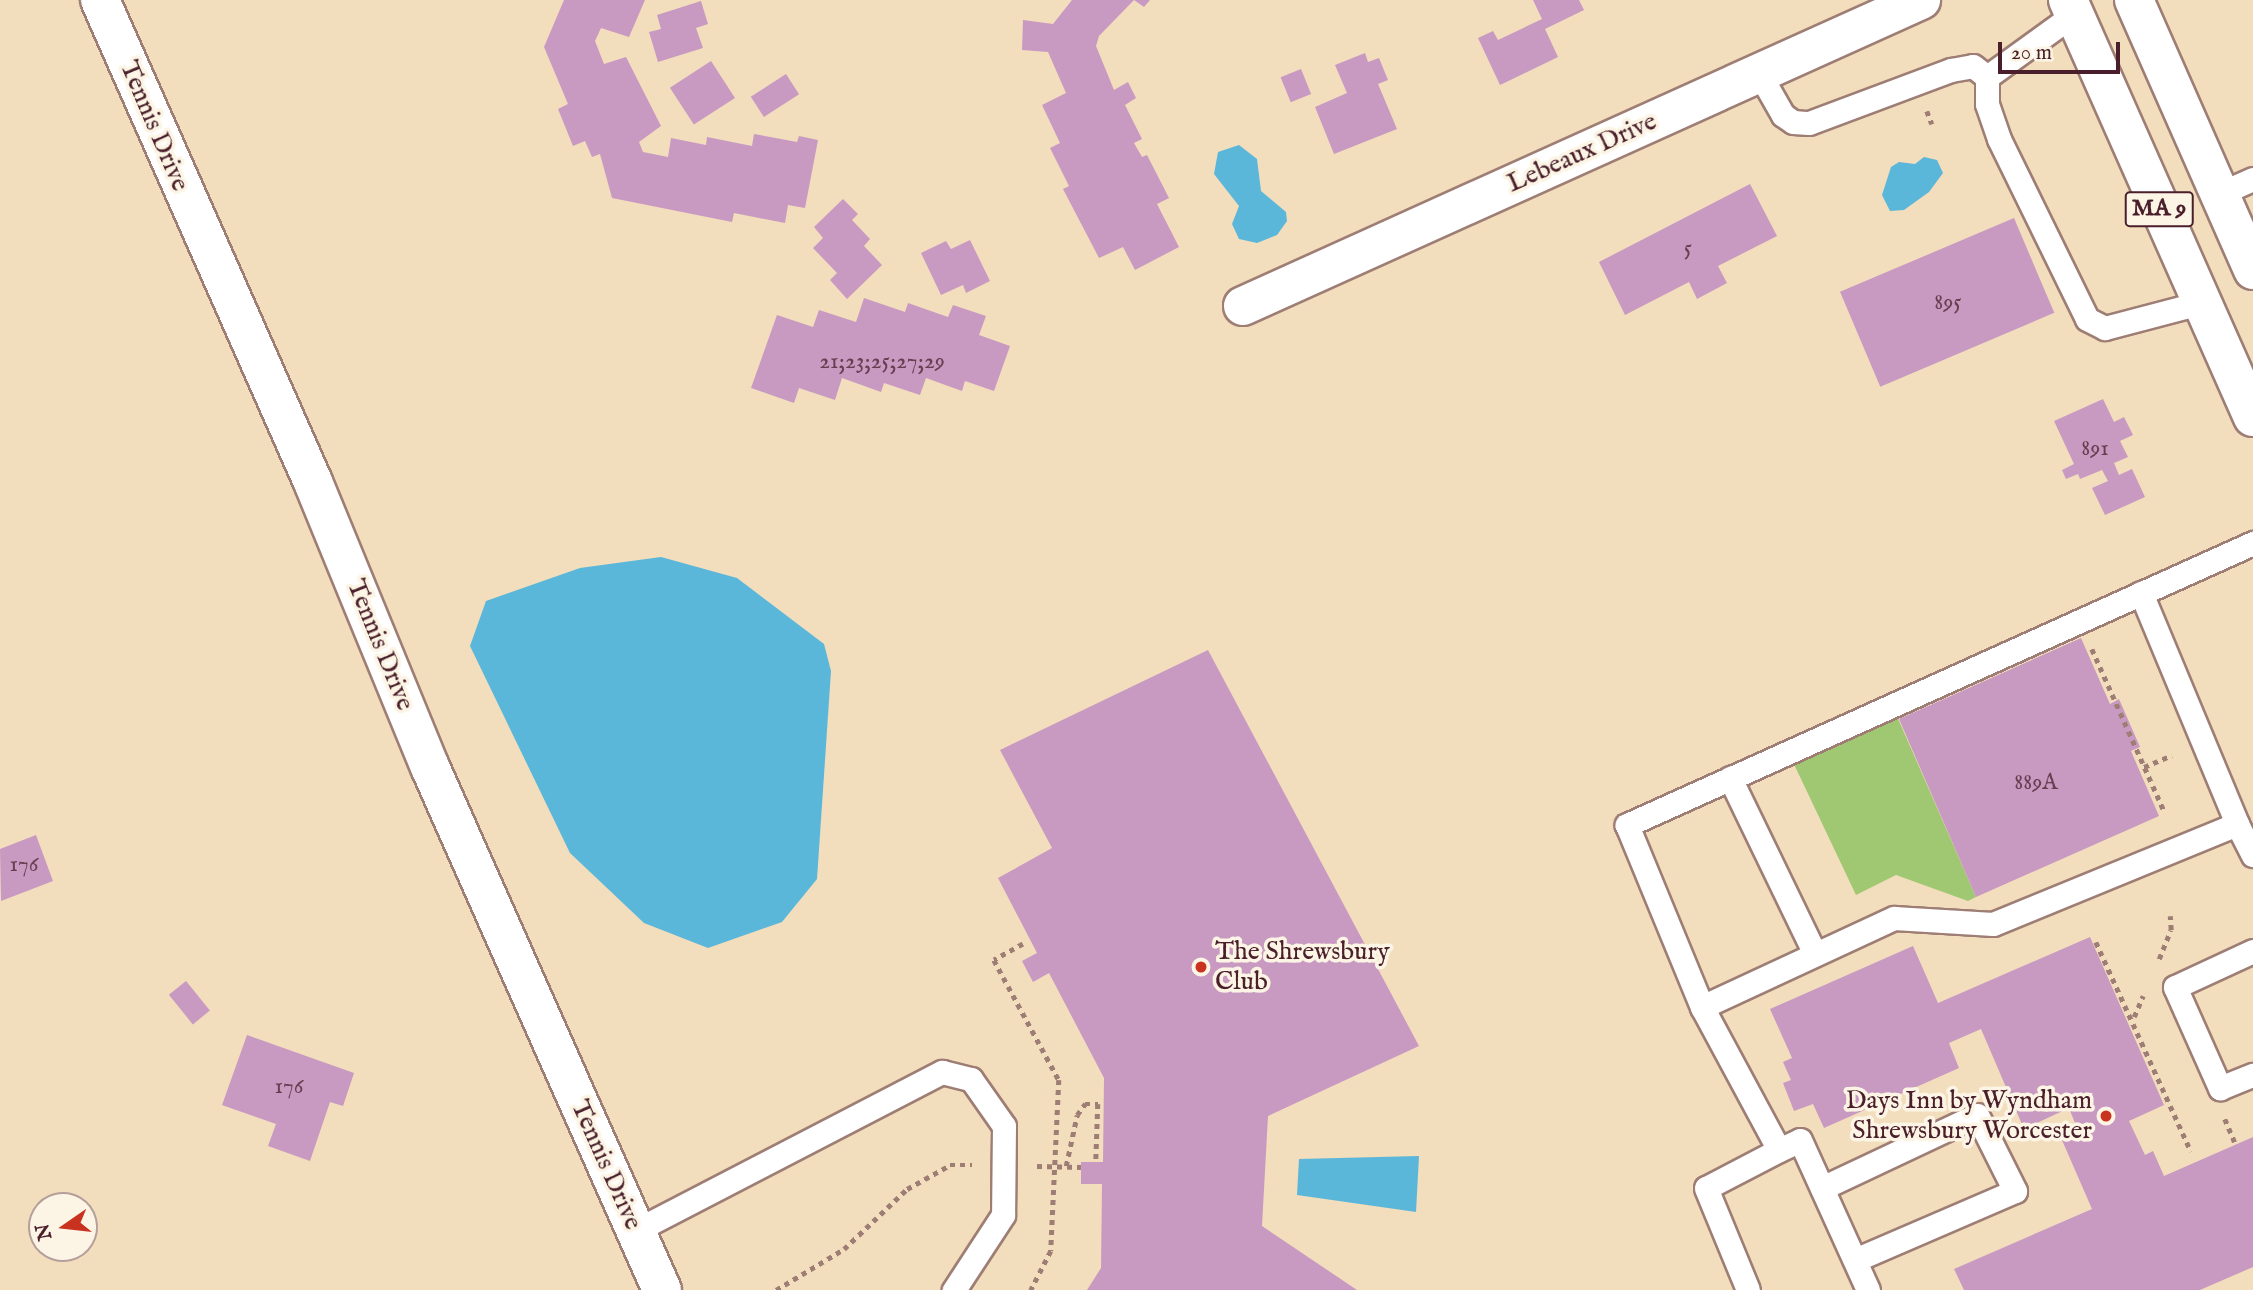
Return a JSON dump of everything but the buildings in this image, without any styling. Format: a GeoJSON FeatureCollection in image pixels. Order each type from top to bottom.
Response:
{"type":"FeatureCollection","features":[{"type":"Feature","properties":{"kind":"main road","name":"Tennis Drive"},"geometry":{"type":"LineString","coordinates":[[100,0],[313,482],[429,767],[662,1290]]}},
{"type":"Feature","properties":{"kind":"main road","name":"MA 9"},"geometry":{"type":"LineString","coordinates":[[2134,0],[2236,187],[2253,270]]}},
{"type":"Feature","properties":{"kind":"main road","name":"Lebeaux Drive"},"geometry":{"type":"LineString","coordinates":[[1243,306],[1913,2]]}},
{"type":"Feature","properties":{"kind":"main road","name":"MA 9"},"geometry":{"type":"LineString","coordinates":[[2071,7],[2200,303],[2253,417]]}},
{"type":"Feature","properties":{"kind":"lane"},"geometry":{"type":"LineString","coordinates":[[1987,77],[2071,7]]}},
{"type":"Feature","properties":{"kind":"lane"},"geometry":{"type":"LineString","coordinates":[[1759,73],[1783,115],[1793,122],[1809,123],[1951,71],[1973,66],[1987,77]]}},
{"type":"Feature","properties":{"kind":"lane"},"geometry":{"type":"LineString","coordinates":[[1987,77],[1987,104],[1999,139],[2087,319],[2105,328],[2200,303]]}},
{"type":"Feature","properties":{"kind":"lane"},"geometry":{"type":"LineString","coordinates":[[1779,1150],[1702,1007],[1627,825],[2253,543]]}},
{"type":"Feature","properties":{"kind":"lane"},"geometry":{"type":"LineString","coordinates":[[2141,593],[2237,824],[2253,855]]}},
{"type":"Feature","properties":{"kind":"lane"},"geometry":{"type":"LineString","coordinates":[[1730,778],[1815,954]]}},
{"type":"Feature","properties":{"kind":"lane"},"geometry":{"type":"LineString","coordinates":[[1702,1007],[1894,918],[1993,924],[2237,824]]}},
{"type":"Feature","properties":{"kind":"lane"},"geometry":{"type":"LineString","coordinates":[[2253,951],[2175,987],[2220,1088],[2253,1075]]}},
{"type":"Feature","properties":{"kind":"lane"},"geometry":{"type":"LineString","coordinates":[[635,1231],[942,1072],[971,1079],[1004,1126],[1003,1215],[954,1290]]}},
{"type":"Feature","properties":{"kind":"lane"},"geometry":{"type":"LineString","coordinates":[[1822,1188],[1977,1115],[2015,1191],[1855,1260]]}},
{"type":"Feature","properties":{"kind":"lane"},"geometry":{"type":"LineString","coordinates":[[1748,1290],[1706,1188],[1800,1140],[1868,1290]]}},
{"type":"Feature","properties":{"kind":"path"},"geometry":{"type":"LineString","coordinates":[[2091,645],[2164,811]]}},
{"type":"Feature","properties":{"kind":"path"},"geometry":{"type":"LineString","coordinates":[[2096,942],[2191,1151]]}},
{"type":"Feature","properties":{"kind":"path"},"geometry":{"type":"LineString","coordinates":[[1023,944],[994,960],[1059,1080],[1051,1251],[1031,1290]]}},
{"type":"Feature","properties":{"kind":"path"},"geometry":{"type":"LineString","coordinates":[[1066,1166],[1084,1104],[1098,1104],[1096,1162]]}},
{"type":"Feature","properties":{"kind":"path"},"geometry":{"type":"LineString","coordinates":[[776,1290],[844,1249],[907,1189],[939,1171],[950,1165],[1003,1166]]}},
{"type":"Feature","properties":{"kind":"path"},"geometry":{"type":"LineString","coordinates":[[1043,1166],[1081,1167]]}},
{"type":"Feature","properties":{"kind":"green space"},"geometry":{"type":"Polygon","coordinates":[[[1896,714],[1976,897],[1968,901],[1896,875],[1856,895],[1792,760],[1896,714]]]}},
{"type":"Feature","properties":{"kind":"water"},"geometry":{"type":"Polygon","coordinates":[[[1239,145],[1257,159],[1261,191],[1286,212],[1287,221],[1277,235],[1257,243],[1239,239],[1232,224],[1239,206],[1214,174],[1218,152],[1239,145]]]}},
{"type":"Feature","properties":{"kind":"water"},"geometry":{"type":"Polygon","coordinates":[[[1924,157],[1937,160],[1943,173],[1929,192],[1904,210],[1890,211],[1882,195],[1891,167],[1899,162],[1915,164],[1924,157]]]}},
{"type":"Feature","properties":{"kind":"water"},"geometry":{"type":"Polygon","coordinates":[[[661,557],[737,578],[824,644],[831,671],[817,879],[782,922],[708,948],[644,923],[570,853],[470,646],[486,601],[580,568],[661,557]]]}},
{"type":"Feature","properties":{"kind":"water"},"geometry":{"type":"Polygon","coordinates":[[[1419,1156],[1416,1212],[1297,1195],[1299,1159],[1419,1156]]]}},
{"type":"Feature","properties":{"kind":"place","name":"The Shrewsbury Club"},"geometry":{"type":"Point","coordinates":[1201,967]}},
{"type":"Feature","properties":{"kind":"place","name":"Days Inn by Wyndham Shrewsbury Worcester"},"geometry":{"type":"Point","coordinates":[2106,1116]}}]}
